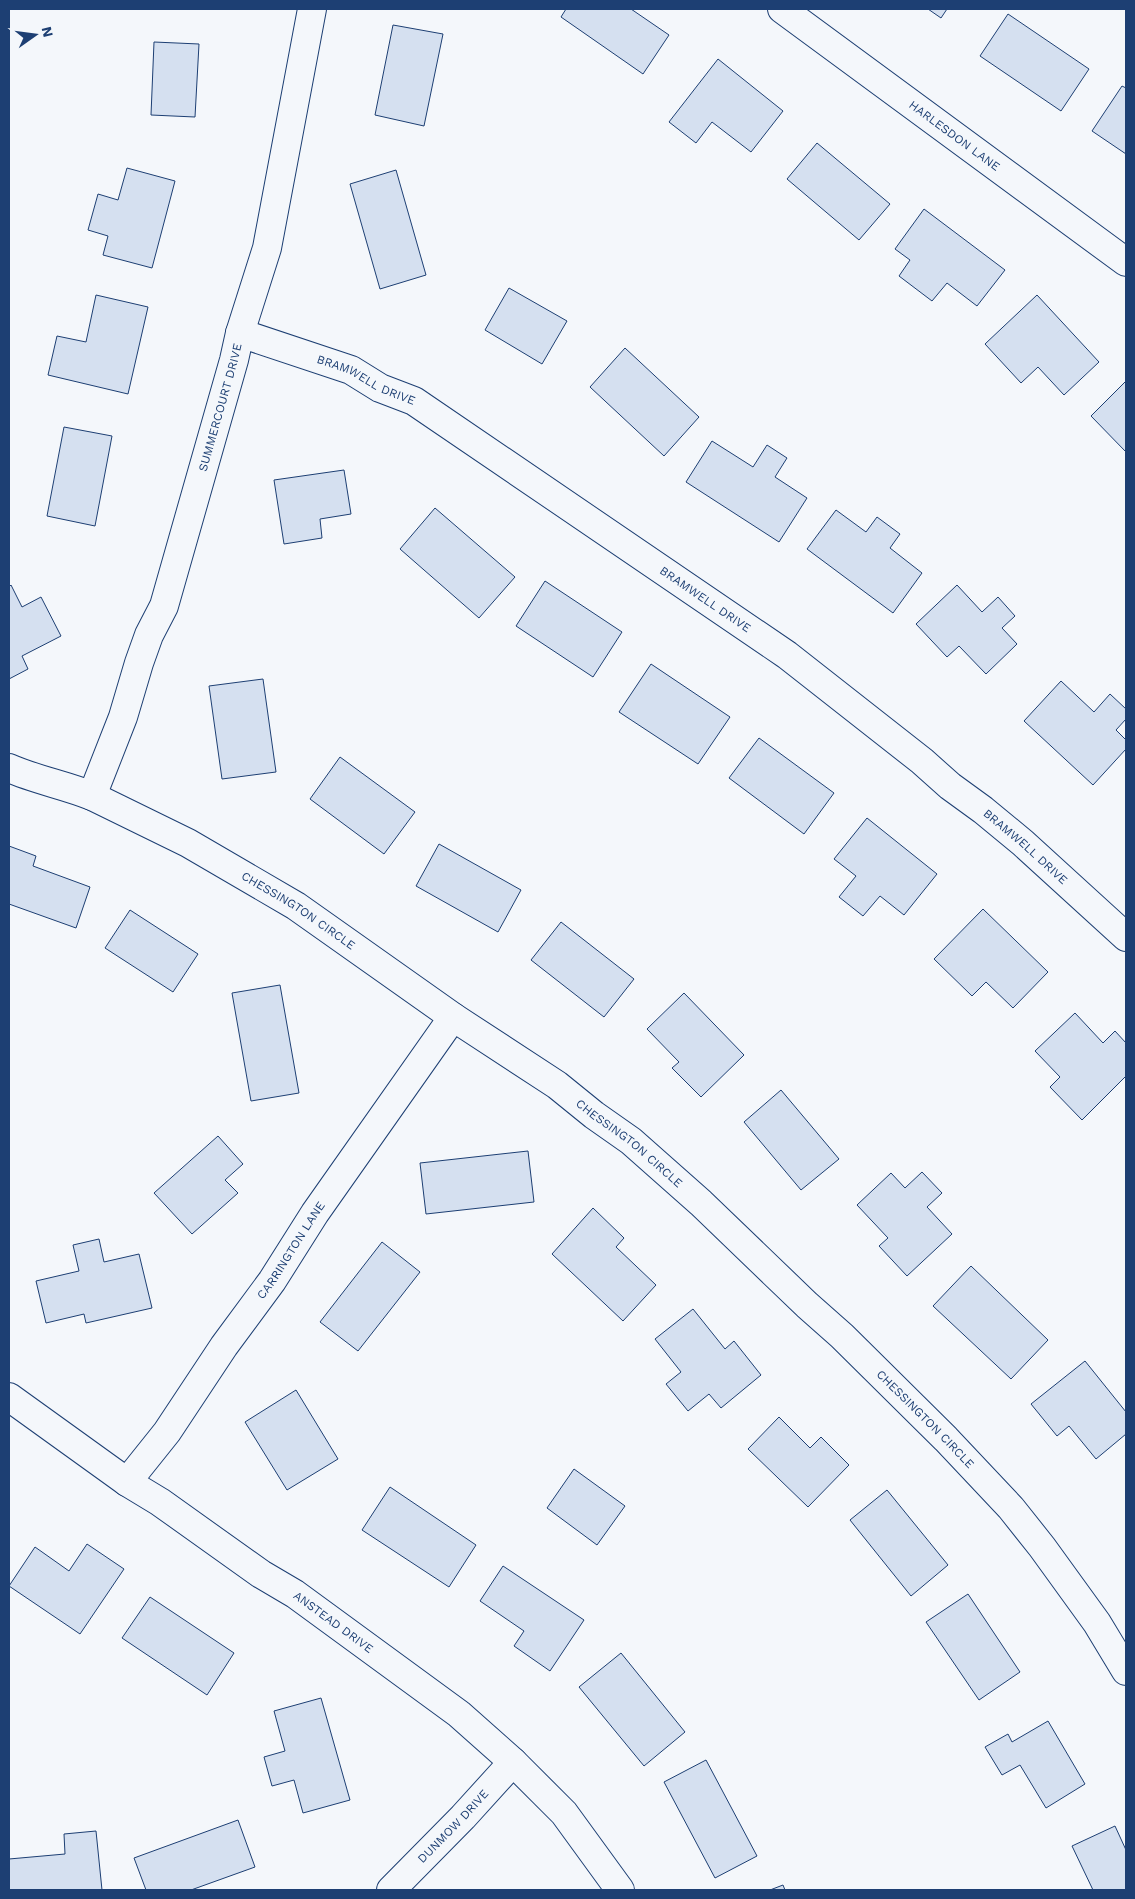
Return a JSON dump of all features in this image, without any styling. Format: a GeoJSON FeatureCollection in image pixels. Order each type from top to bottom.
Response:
{"type":"FeatureCollection","features":[{"type":"Feature","properties":{"kind":"street","name":"SUMMERCOURT DRIVE"},"geometry":{"type":"LineString","coordinates":[[92,796],[123,717],[149,635],[164,606],[240,333],[267,248],[312,9]]}},
{"type":"Feature","properties":{"kind":"street","name":"HARLESDON LANE"},"geometry":{"type":"LineString","coordinates":[[782,9],[1126,262]]}},
{"type":"Feature","properties":{"kind":"street","name":"BRAMWELL DRIVE"},"geometry":{"type":"LineString","coordinates":[[240,333],[351,370],[380,388],[414,401],[463,434],[787,655],[922,761],[950,786],[984,810],[1126,937]]}},
{"type":"Feature","properties":{"kind":"street","name":"CHESSINGTON CIRCLE"},"geometry":{"type":"LineString","coordinates":[[9,768],[27,776],[76,789],[92,796],[188,843],[296,906],[453,1017],[557,1085],[630,1141],[701,1203],[842,1336],[946,1439],[1011,1508],[1097,1623],[1126,1671]]}},
{"type":"Feature","properties":{"kind":"street","name":"CARRINGTON LANE"},"geometry":{"type":"LineString","coordinates":[[127,1482],[167,1432],[224,1346],[272,1281],[315,1213],[453,1017]]}},
{"type":"Feature","properties":{"kind":"street","name":"ANSTEAD DRIVE"},"geometry":{"type":"LineString","coordinates":[[9,1397],[127,1482],[160,1502],[261,1574],[295,1594],[459,1714],[513,1762],[564,1813],[620,1890]]}},
{"type":"Feature","properties":{"kind":"street","name":"DUNMOW DRIVE"},"geometry":{"type":"LineString","coordinates":[[391,1890],[463,1817],[513,1762]]}},
{"type":"Feature","properties":{"kind":"building"},"geometry":{"type":"Polygon","coordinates":[[[566,9],[631,9],[669,35],[643,74],[561,17],[566,9]]]}},
{"type":"Feature","properties":{"kind":"building"},"geometry":{"type":"Polygon","coordinates":[[[928,9],[947,9],[941,18],[928,9]]]}},
{"type":"Feature","properties":{"kind":"building"},"geometry":{"type":"Polygon","coordinates":[[[1008,14],[1089,69],[1061,111],[980,56],[1008,14]]]}},
{"type":"Feature","properties":{"kind":"building"},"geometry":{"type":"Polygon","coordinates":[[[393,25],[443,34],[424,126],[375,115],[393,25]]]}},
{"type":"Feature","properties":{"kind":"building"},"geometry":{"type":"Polygon","coordinates":[[[154,42],[199,44],[195,117],[151,115],[154,42]]]}},
{"type":"Feature","properties":{"kind":"building"},"geometry":{"type":"Polygon","coordinates":[[[718,59],[783,111],[751,152],[712,122],[696,143],[669,122],[718,59]]]}},
{"type":"Feature","properties":{"kind":"building"},"geometry":{"type":"Polygon","coordinates":[[[1122,86],[1126,88],[1126,154],[1092,131],[1122,86]]]}},
{"type":"Feature","properties":{"kind":"building"},"geometry":{"type":"Polygon","coordinates":[[[817,143],[890,204],[859,240],[787,179],[817,143]]]}},
{"type":"Feature","properties":{"kind":"building"},"geometry":{"type":"Polygon","coordinates":[[[127,168],[175,181],[152,268],[103,255],[108,236],[88,230],[98,194],[118,200],[127,168]]]}},
{"type":"Feature","properties":{"kind":"building"},"geometry":{"type":"Polygon","coordinates":[[[396,170],[426,275],[380,289],[350,184],[396,170]]]}},
{"type":"Feature","properties":{"kind":"building"},"geometry":{"type":"Polygon","coordinates":[[[924,209],[1005,270],[977,306],[947,283],[932,301],[899,276],[910,260],[895,249],[924,209]]]}},
{"type":"Feature","properties":{"kind":"building"},"geometry":{"type":"Polygon","coordinates":[[[509,288],[567,321],[542,364],[485,330],[509,288]]]}},
{"type":"Feature","properties":{"kind":"building"},"geometry":{"type":"Polygon","coordinates":[[[96,295],[148,307],[128,394],[48,375],[57,336],[86,342],[96,295]]]}},
{"type":"Feature","properties":{"kind":"building"},"geometry":{"type":"Polygon","coordinates":[[[1037,295],[1099,362],[1064,395],[1038,367],[1021,383],[985,344],[1037,295]]]}},
{"type":"Feature","properties":{"kind":"building"},"geometry":{"type":"Polygon","coordinates":[[[625,348],[699,417],[664,456],[590,387],[625,348]]]}},
{"type":"Feature","properties":{"kind":"building"},"geometry":{"type":"Polygon","coordinates":[[[1126,381],[1126,452],[1091,416],[1126,381]]]}},
{"type":"Feature","properties":{"kind":"building"},"geometry":{"type":"Polygon","coordinates":[[[64,427],[112,436],[95,526],[47,516],[64,427]]]}},
{"type":"Feature","properties":{"kind":"building"},"geometry":{"type":"Polygon","coordinates":[[[712,441],[753,467],[767,445],[787,458],[775,477],[807,498],[779,542],[686,482],[712,441]]]}},
{"type":"Feature","properties":{"kind":"building"},"geometry":{"type":"Polygon","coordinates":[[[344,470],[351,514],[320,519],[322,538],[284,544],[274,480],[344,470]]]}},
{"type":"Feature","properties":{"kind":"building"},"geometry":{"type":"Polygon","coordinates":[[[435,508],[515,577],[479,618],[400,549],[435,508]]]}},
{"type":"Feature","properties":{"kind":"building"},"geometry":{"type":"Polygon","coordinates":[[[836,510],[866,532],[877,517],[900,534],[890,548],[922,573],[893,613],[807,549],[836,510]]]}},
{"type":"Feature","properties":{"kind":"building"},"geometry":{"type":"Polygon","coordinates":[[[545,581],[622,632],[593,677],[516,626],[545,581]]]}},
{"type":"Feature","properties":{"kind":"building"},"geometry":{"type":"Polygon","coordinates":[[[11,585],[22,607],[41,597],[61,636],[22,656],[28,669],[9,679],[9,587],[11,585]]]}},
{"type":"Feature","properties":{"kind":"building"},"geometry":{"type":"Polygon","coordinates":[[[957,585],[982,612],[998,597],[1015,616],[1002,628],[1017,644],[986,674],[959,646],[947,657],[916,624],[957,585]]]}},
{"type":"Feature","properties":{"kind":"building"},"geometry":{"type":"Polygon","coordinates":[[[651,664],[730,717],[698,764],[619,712],[651,664]]]}},
{"type":"Feature","properties":{"kind":"building"},"geometry":{"type":"Polygon","coordinates":[[[263,679],[276,772],[222,779],[209,686],[263,679]]]}},
{"type":"Feature","properties":{"kind":"building"},"geometry":{"type":"Polygon","coordinates":[[[1061,681],[1094,712],[1110,694],[1126,709],[1126,719],[1116,730],[1126,740],[1126,749],[1093,785],[1024,721],[1061,681]]]}},
{"type":"Feature","properties":{"kind":"building"},"geometry":{"type":"Polygon","coordinates":[[[759,738],[834,793],[804,834],[729,778],[759,738]]]}},
{"type":"Feature","properties":{"kind":"building"},"geometry":{"type":"Polygon","coordinates":[[[340,757],[415,812],[384,854],[310,799],[340,757]]]}},
{"type":"Feature","properties":{"kind":"building"},"geometry":{"type":"Polygon","coordinates":[[[867,818],[937,874],[904,915],[880,896],[863,916],[839,897],[856,876],[834,859],[867,818]]]}},
{"type":"Feature","properties":{"kind":"building"},"geometry":{"type":"Polygon","coordinates":[[[439,844],[521,890],[498,932],[416,886],[439,844]]]}},
{"type":"Feature","properties":{"kind":"building"},"geometry":{"type":"Polygon","coordinates":[[[9,846],[36,856],[33,866],[90,887],[76,928],[9,904],[9,846]]]}},
{"type":"Feature","properties":{"kind":"building"},"geometry":{"type":"Polygon","coordinates":[[[983,909],[1048,972],[1013,1008],[986,982],[972,996],[934,959],[983,909]]]}},
{"type":"Feature","properties":{"kind":"building"},"geometry":{"type":"Polygon","coordinates":[[[130,910],[198,954],[173,992],[105,948],[130,910]]]}},
{"type":"Feature","properties":{"kind":"building"},"geometry":{"type":"Polygon","coordinates":[[[561,922],[634,979],[604,1017],[531,960],[561,922]]]}},
{"type":"Feature","properties":{"kind":"building"},"geometry":{"type":"Polygon","coordinates":[[[280,985],[299,1093],[251,1101],[232,993],[280,985]]]}},
{"type":"Feature","properties":{"kind":"building"},"geometry":{"type":"Polygon","coordinates":[[[684,993],[744,1055],[701,1097],[672,1068],[679,1062],[647,1029],[684,993]]]}},
{"type":"Feature","properties":{"kind":"building"},"geometry":{"type":"Polygon","coordinates":[[[1075,1013],[1103,1043],[1115,1031],[1126,1043],[1126,1076],[1082,1120],[1050,1087],[1060,1077],[1035,1051],[1075,1013]]]}},
{"type":"Feature","properties":{"kind":"building"},"geometry":{"type":"Polygon","coordinates":[[[781,1090],[839,1159],[801,1190],[744,1122],[781,1090]]]}},
{"type":"Feature","properties":{"kind":"building"},"geometry":{"type":"Polygon","coordinates":[[[218,1136],[243,1164],[225,1180],[238,1193],[192,1234],[154,1193],[218,1136]]]}},
{"type":"Feature","properties":{"kind":"building"},"geometry":{"type":"Polygon","coordinates":[[[528,1151],[534,1202],[426,1214],[420,1163],[528,1151]]]}},
{"type":"Feature","properties":{"kind":"building"},"geometry":{"type":"Polygon","coordinates":[[[922,1172],[942,1193],[927,1207],[952,1234],[907,1276],[879,1246],[888,1238],[857,1205],[891,1173],[905,1188],[922,1172]]]}},
{"type":"Feature","properties":{"kind":"building"},"geometry":{"type":"Polygon","coordinates":[[[593,1208],[624,1238],[616,1247],[656,1285],[623,1321],[552,1254],[593,1208]]]}},
{"type":"Feature","properties":{"kind":"building"},"geometry":{"type":"Polygon","coordinates":[[[99,1239],[104,1262],[139,1254],[152,1308],[86,1323],[84,1314],[46,1323],[36,1281],[79,1271],[73,1245],[99,1239]]]}},
{"type":"Feature","properties":{"kind":"building"},"geometry":{"type":"Polygon","coordinates":[[[382,1242],[420,1272],[358,1351],[320,1322],[382,1242]]]}},
{"type":"Feature","properties":{"kind":"building"},"geometry":{"type":"Polygon","coordinates":[[[971,1266],[1048,1340],[1011,1379],[933,1306],[971,1266]]]}},
{"type":"Feature","properties":{"kind":"building"},"geometry":{"type":"Polygon","coordinates":[[[693,1309],[725,1349],[734,1341],[761,1375],[721,1408],[709,1394],[688,1411],[666,1384],[681,1372],[655,1339],[693,1309]]]}},
{"type":"Feature","properties":{"kind":"building"},"geometry":{"type":"Polygon","coordinates":[[[1085,1361],[1126,1412],[1126,1434],[1096,1459],[1069,1426],[1057,1436],[1031,1404],[1085,1361]]]}},
{"type":"Feature","properties":{"kind":"building"},"geometry":{"type":"Polygon","coordinates":[[[296,1390],[338,1459],[287,1490],[245,1422],[296,1390]]]}},
{"type":"Feature","properties":{"kind":"building"},"geometry":{"type":"Polygon","coordinates":[[[779,1417],[810,1448],[821,1437],[849,1465],[808,1507],[748,1449],[779,1417]]]}},
{"type":"Feature","properties":{"kind":"building"},"geometry":{"type":"Polygon","coordinates":[[[574,1469],[625,1506],[597,1545],[547,1508],[574,1469]]]}},
{"type":"Feature","properties":{"kind":"building"},"geometry":{"type":"Polygon","coordinates":[[[390,1487],[476,1545],[449,1587],[362,1530],[390,1487]]]}},
{"type":"Feature","properties":{"kind":"building"},"geometry":{"type":"Polygon","coordinates":[[[887,1490],[948,1565],[911,1596],[850,1520],[887,1490]]]}},
{"type":"Feature","properties":{"kind":"building"},"geometry":{"type":"Polygon","coordinates":[[[87,1544],[124,1569],[80,1634],[9,1586],[35,1547],[69,1571],[87,1544]]]}},
{"type":"Feature","properties":{"kind":"building"},"geometry":{"type":"Polygon","coordinates":[[[503,1566],[584,1620],[550,1671],[514,1646],[524,1631],[480,1601],[503,1566]]]}},
{"type":"Feature","properties":{"kind":"building"},"geometry":{"type":"Polygon","coordinates":[[[968,1594],[1020,1672],[979,1700],[926,1622],[968,1594]]]}},
{"type":"Feature","properties":{"kind":"building"},"geometry":{"type":"Polygon","coordinates":[[[150,1597],[234,1653],[207,1695],[122,1638],[150,1597]]]}},
{"type":"Feature","properties":{"kind":"building"},"geometry":{"type":"Polygon","coordinates":[[[621,1653],[685,1732],[644,1766],[579,1687],[621,1653]]]}},
{"type":"Feature","properties":{"kind":"building"},"geometry":{"type":"Polygon","coordinates":[[[321,1698],[350,1800],[303,1813],[294,1780],[272,1786],[264,1757],[285,1751],[274,1711],[321,1698]]]}},
{"type":"Feature","properties":{"kind":"building"},"geometry":{"type":"Polygon","coordinates":[[[1048,1721],[1085,1784],[1046,1808],[1020,1765],[1002,1775],[985,1747],[1008,1734],[1012,1742],[1048,1721]]]}},
{"type":"Feature","properties":{"kind":"building"},"geometry":{"type":"Polygon","coordinates":[[[706,1760],[757,1856],[715,1878],[664,1782],[706,1760]]]}},
{"type":"Feature","properties":{"kind":"building"},"geometry":{"type":"Polygon","coordinates":[[[238,1820],[255,1867],[191,1890],[146,1890],[134,1858],[238,1820]]]}},
{"type":"Feature","properties":{"kind":"building"},"geometry":{"type":"Polygon","coordinates":[[[1115,1826],[1126,1850],[1126,1890],[1093,1890],[1072,1846],[1115,1826]]]}},
{"type":"Feature","properties":{"kind":"building"},"geometry":{"type":"Polygon","coordinates":[[[96,1831],[102,1890],[9,1890],[9,1859],[65,1854],[64,1834],[96,1831]]]}},
{"type":"Feature","properties":{"kind":"building"},"geometry":{"type":"Polygon","coordinates":[[[783,1885],[785,1890],[770,1890],[783,1885]]]}}]}
